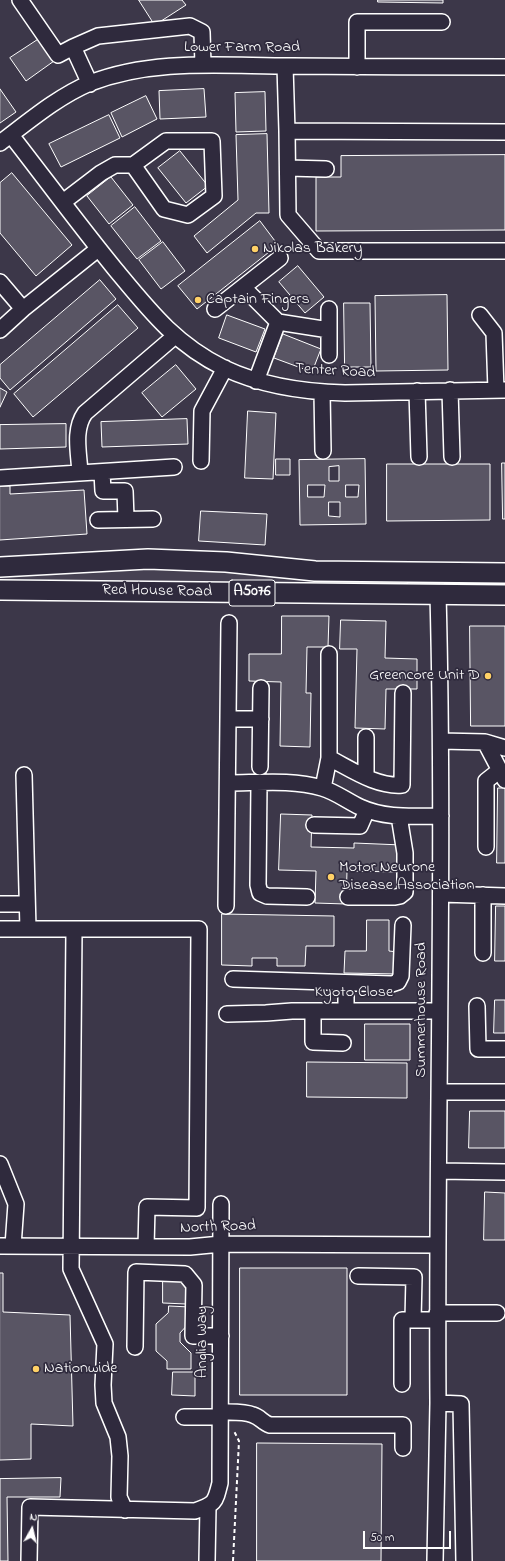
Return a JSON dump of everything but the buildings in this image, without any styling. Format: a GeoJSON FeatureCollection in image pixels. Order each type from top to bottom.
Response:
{"type":"FeatureCollection","features":[{"type":"Feature","properties":{"kind":"main road"},"geometry":{"type":"LineString","coordinates":[[0,567],[148,559],[226,562],[315,571],[505,573]]}},
{"type":"Feature","properties":{"kind":"main road"},"geometry":{"type":"LineString","coordinates":[[315,571],[344,578],[423,580],[432,584],[438,594]]}},
{"type":"Feature","properties":{"kind":"main road","name":"Red House Road"},"geometry":{"type":"LineString","coordinates":[[0,590],[505,595]]}},
{"type":"Feature","properties":{"kind":"street"},"geometry":{"type":"LineString","coordinates":[[20,0],[58,55],[98,36],[190,26],[202,32],[204,65]]}},
{"type":"Feature","properties":{"kind":"street"},"geometry":{"type":"LineString","coordinates":[[358,67],[357,22],[442,22]]}},
{"type":"Feature","properties":{"kind":"street"},"geometry":{"type":"LineString","coordinates":[[73,47],[90,84]]}},
{"type":"Feature","properties":{"kind":"street","name":"Lower Farm Road"},"geometry":{"type":"LineString","coordinates":[[6,139],[59,101],[90,84],[110,77],[149,68],[204,65],[505,67]]}},
{"type":"Feature","properties":{"kind":"street"},"geometry":{"type":"LineString","coordinates":[[285,66],[288,215],[319,251],[505,251]]}},
{"type":"Feature","properties":{"kind":"street"},"geometry":{"type":"LineString","coordinates":[[287,131],[505,132]]}},
{"type":"Feature","properties":{"kind":"street","name":"Tenter Road"},"geometry":{"type":"LineString","coordinates":[[6,139],[63,202],[98,248],[152,314],[175,336],[195,351],[225,368],[256,381],[298,390],[322,392],[345,393],[500,390]]}},
{"type":"Feature","properties":{"kind":"street"},"geometry":{"type":"LineString","coordinates":[[63,202],[101,172],[115,165],[133,165],[166,141],[212,141],[214,196],[188,215],[164,209],[133,165]]}},
{"type":"Feature","properties":{"kind":"street"},"geometry":{"type":"LineString","coordinates":[[288,168],[326,169]]}},
{"type":"Feature","properties":{"kind":"street"},"geometry":{"type":"LineString","coordinates":[[0,330],[23,309],[98,248]]}},
{"type":"Feature","properties":{"kind":"street"},"geometry":{"type":"LineString","coordinates":[[214,309],[280,258]]}},
{"type":"Feature","properties":{"kind":"street"},"geometry":{"type":"LineString","coordinates":[[0,282],[23,309]]}},
{"type":"Feature","properties":{"kind":"street"},"geometry":{"type":"LineString","coordinates":[[243,287],[278,322],[329,330]]}},
{"type":"Feature","properties":{"kind":"street"},"geometry":{"type":"LineString","coordinates":[[329,355],[330,309]]}},
{"type":"Feature","properties":{"kind":"street"},"geometry":{"type":"LineString","coordinates":[[480,315],[494,333],[500,390]]}},
{"type":"Feature","properties":{"kind":"street"},"geometry":{"type":"LineString","coordinates":[[256,381],[278,322]]}},
{"type":"Feature","properties":{"kind":"street"},"geometry":{"type":"LineString","coordinates":[[80,473],[77,436],[79,425],[85,413],[175,336]]}},
{"type":"Feature","properties":{"kind":"street"},"geometry":{"type":"LineString","coordinates":[[201,462],[202,411],[225,368]]}},
{"type":"Feature","properties":{"kind":"street"},"geometry":{"type":"LineString","coordinates":[[450,390],[452,457]]}},
{"type":"Feature","properties":{"kind":"street"},"geometry":{"type":"LineString","coordinates":[[417,391],[419,457]]}},
{"type":"Feature","properties":{"kind":"street"},"geometry":{"type":"LineString","coordinates":[[322,392],[323,451]]}},
{"type":"Feature","properties":{"kind":"street"},"geometry":{"type":"LineString","coordinates":[[0,478],[174,467]]}},
{"type":"Feature","properties":{"kind":"street"},"geometry":{"type":"LineString","coordinates":[[102,472],[103,491],[125,491],[126,520]]}},
{"type":"Feature","properties":{"kind":"street"},"geometry":{"type":"LineString","coordinates":[[98,520],[153,519]]}},
{"type":"Feature","properties":{"kind":"street","name":"Summerhouse Road"},"geometry":{"type":"LineString","coordinates":[[435,1561],[438,1403],[436,1245],[440,1011],[442,741],[438,594]]}},
{"type":"Feature","properties":{"kind":"street"},"geometry":{"type":"LineString","coordinates":[[226,906],[229,623]]}},
{"type":"Feature","properties":{"kind":"street"},"geometry":{"type":"LineString","coordinates":[[323,788],[329,758],[329,654]]}},
{"type":"Feature","properties":{"kind":"street"},"geometry":{"type":"LineString","coordinates":[[260,767],[261,688]]}},
{"type":"Feature","properties":{"kind":"street"},"geometry":{"type":"LineString","coordinates":[[329,758],[382,784],[402,786],[403,693]]}},
{"type":"Feature","properties":{"kind":"street"},"geometry":{"type":"LineString","coordinates":[[228,719],[261,719]]}},
{"type":"Feature","properties":{"kind":"street"},"geometry":{"type":"LineString","coordinates":[[366,737],[366,776]]}},
{"type":"Feature","properties":{"kind":"street"},"geometry":{"type":"LineString","coordinates":[[442,741],[485,742],[505,748]]}},
{"type":"Feature","properties":{"kind":"street"},"geometry":{"type":"LineString","coordinates":[[485,742],[502,775],[486,781],[486,847]]}},
{"type":"Feature","properties":{"kind":"street"},"geometry":{"type":"LineString","coordinates":[[24,775],[28,929]]}},
{"type":"Feature","properties":{"kind":"street"},"geometry":{"type":"LineString","coordinates":[[228,783],[307,784],[323,788],[367,810],[381,814],[399,816],[441,816]]}},
{"type":"Feature","properties":{"kind":"street"},"geometry":{"type":"LineString","coordinates":[[259,783],[258,885],[260,893],[267,896],[307,897]]}},
{"type":"Feature","properties":{"kind":"street"},"geometry":{"type":"LineString","coordinates":[[314,825],[360,826],[367,810]]}},
{"type":"Feature","properties":{"kind":"street"},"geometry":{"type":"LineString","coordinates":[[348,897],[395,897],[400,896],[405,892],[405,853],[399,816]]}},
{"type":"Feature","properties":{"kind":"street"},"geometry":{"type":"LineString","coordinates":[[441,894],[505,896]]}},
{"type":"Feature","properties":{"kind":"street"},"geometry":{"type":"LineString","coordinates":[[483,895],[483,952]]}},
{"type":"Feature","properties":{"kind":"street"},"geometry":{"type":"LineString","coordinates":[[0,904],[27,904]]}},
{"type":"Feature","properties":{"kind":"street"},"geometry":{"type":"LineString","coordinates":[[233,979],[385,984],[398,982],[401,976],[403,925]]}},
{"type":"Feature","properties":{"kind":"street"},"geometry":{"type":"LineString","coordinates":[[0,929],[200,929],[197,1208],[147,1207],[146,1247]]}},
{"type":"Feature","properties":{"kind":"street"},"geometry":{"type":"LineString","coordinates":[[74,930],[71,1269],[105,1344],[103,1385],[104,1403],[118,1437],[120,1456],[119,1497],[125,1510]]}},
{"type":"Feature","properties":{"kind":"street"},"geometry":{"type":"LineString","coordinates":[[346,983],[346,1011]]}},
{"type":"Feature","properties":{"kind":"street"},"geometry":{"type":"LineString","coordinates":[[477,1006],[478,1049],[505,1049]]}},
{"type":"Feature","properties":{"kind":"street","name":"Kyoto Close"},"geometry":{"type":"LineString","coordinates":[[227,1014],[292,1011],[440,1011]]}},
{"type":"Feature","properties":{"kind":"street"},"geometry":{"type":"LineString","coordinates":[[313,1011],[313,1042],[343,1043]]}},
{"type":"Feature","properties":{"kind":"street"},"geometry":{"type":"LineString","coordinates":[[439,1092],[505,1092]]}},
{"type":"Feature","properties":{"kind":"street"},"geometry":{"type":"LineString","coordinates":[[0,1164],[16,1204],[7,1246]]}},
{"type":"Feature","properties":{"kind":"street"},"geometry":{"type":"LineString","coordinates":[[438,1171],[505,1172]]}},
{"type":"Feature","properties":{"kind":"street","name":"Anglia Way"},"geometry":{"type":"LineString","coordinates":[[208,1507],[216,1501],[220,1483],[220,1439],[224,1414],[221,1336],[221,1204]]}},
{"type":"Feature","properties":{"kind":"street","name":"North Road"},"geometry":{"type":"LineString","coordinates":[[7,1246],[190,1247],[322,1238],[436,1245]]}},
{"type":"Feature","properties":{"kind":"street"},"geometry":{"type":"LineString","coordinates":[[135,1347],[136,1272],[185,1274],[194,1285],[193,1336],[221,1336]]}},
{"type":"Feature","properties":{"kind":"street"},"geometry":{"type":"LineString","coordinates":[[358,1276],[414,1277],[414,1320]]}},
{"type":"Feature","properties":{"kind":"street"},"geometry":{"type":"LineString","coordinates":[[402,1384],[402,1320],[497,1313]]}},
{"type":"Feature","properties":{"kind":"street"},"geometry":{"type":"LineString","coordinates":[[438,1403],[461,1404],[464,1561]]}},
{"type":"Feature","properties":{"kind":"street"},"geometry":{"type":"LineString","coordinates":[[184,1417],[224,1414],[251,1414],[257,1416],[264,1423],[270,1425],[403,1425],[403,1448]]}},
{"type":"Feature","properties":{"kind":"street"},"geometry":{"type":"LineString","coordinates":[[29,1561],[30,1507],[195,1511],[208,1507],[207,1561]]}},
{"type":"Feature","properties":{"kind":"path"},"geometry":{"type":"LineString","coordinates":[[224,1414],[239,1441],[233,1561]]}},
{"type":"Feature","properties":{"kind":"shaded area"},"geometry":{"type":"Polygon","coordinates":[[[0,0],[505,0],[505,1561],[0,1561],[0,0]]]}},
{"type":"Feature","properties":{"kind":"shaded area"},"geometry":{"type":"Polygon","coordinates":[[[123,567],[187,568],[287,574],[343,583],[415,584],[415,587],[0,583],[0,573],[123,567]]]}},
{"type":"Feature","properties":{"kind":"shaded area"},"geometry":{"type":"Polygon","coordinates":[[[468,579],[505,580],[505,587],[453,586],[468,579]]]}},
{"type":"Feature","properties":{"kind":"place","name":"Nikolas Bakery"},"geometry":{"type":"Point","coordinates":[255,249]}},
{"type":"Feature","properties":{"kind":"place","name":"Captain Fingers"},"geometry":{"type":"Point","coordinates":[198,300]}},
{"type":"Feature","properties":{"kind":"place","name":"Greencore Unit D"},"geometry":{"type":"Point","coordinates":[488,676]}},
{"type":"Feature","properties":{"kind":"place","name":"Motor Neurone Disease Association"},"geometry":{"type":"Point","coordinates":[331,877]}},
{"type":"Feature","properties":{"kind":"place","name":"Nationwide"},"geometry":{"type":"Point","coordinates":[36,1369]}}]}
